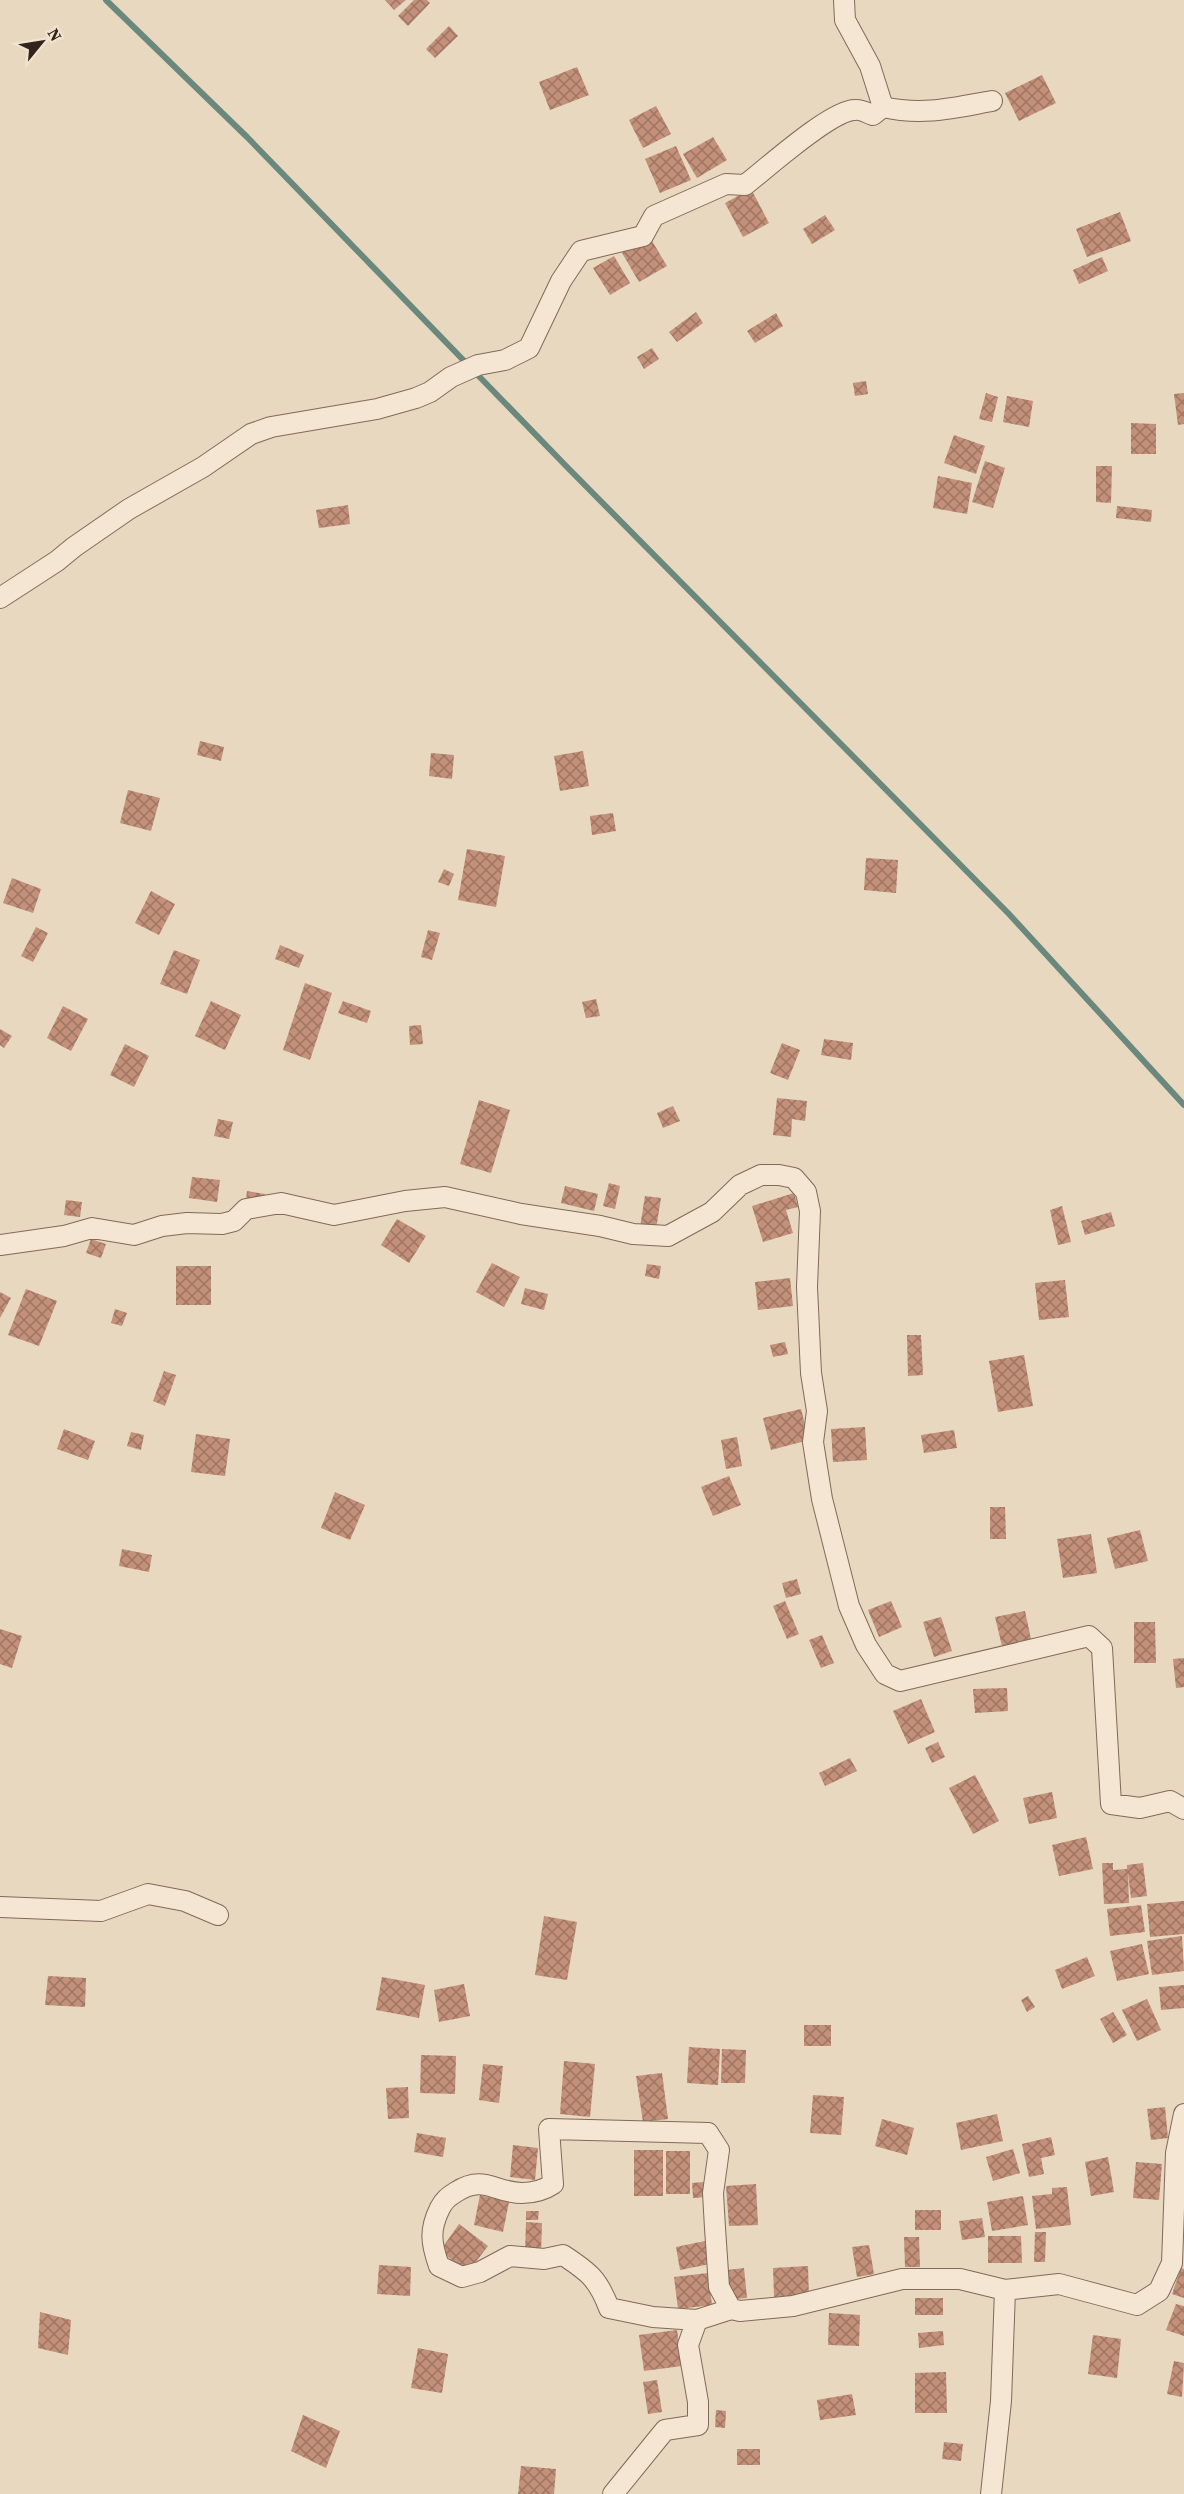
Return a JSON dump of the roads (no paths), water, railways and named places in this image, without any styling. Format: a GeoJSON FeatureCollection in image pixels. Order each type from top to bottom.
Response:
{"type":"FeatureCollection","features":[{"type":"Feature","properties":{"kind":"street"},"geometry":{"type":"LineString","coordinates":[[844,0],[845,20],[870,66],[883,107]]}},
{"type":"Feature","properties":{"kind":"street"},"geometry":{"type":"LineString","coordinates":[[883,107],[906,112],[922,112],[993,101]]}},
{"type":"Feature","properties":{"kind":"street"},"geometry":{"type":"LineString","coordinates":[[0,598],[57,561],[129,509],[203,466],[251,434],[270,427],[377,409],[416,398],[469,369],[505,360],[529,348],[561,281],[581,251],[643,236],[654,216],[726,184],[745,185],[792,149],[811,131],[847,111],[857,109],[873,115],[883,107]]}},
{"type":"Feature","properties":{"kind":"street"},"geometry":{"type":"LineString","coordinates":[[0,1245],[64,1236],[92,1228],[134,1235],[162,1226],[222,1224],[234,1221],[246,1209],[281,1203],[334,1215],[405,1201],[445,1197],[521,1214],[600,1226],[633,1234],[668,1236],[712,1212],[740,1185],[760,1175],[794,1178],[806,1192],[810,1211],[807,1287],[811,1373],[817,1411],[813,1442],[834,1554],[849,1606],[866,1645],[885,1674],[900,1681],[1089,1636],[1102,1648],[1111,1804],[1140,1808],[1170,1801],[1184,1809]]}},
{"type":"Feature","properties":{"kind":"street"},"geometry":{"type":"LineString","coordinates":[[0,1907],[101,1911],[148,1894],[185,1901],[218,1915]]}},
{"type":"Feature","properties":{"kind":"street"},"geometry":{"type":"LineString","coordinates":[[731,2309],[719,2287],[713,2193],[719,2150],[708,2133],[549,2129],[553,2184],[543,2190],[521,2193],[489,2185],[468,2185],[445,2198],[434,2221],[431,2244],[439,2266],[462,2277],[480,2272],[510,2256],[544,2259],[563,2255],[588,2271],[603,2292],[609,2308],[653,2317],[697,2320],[731,2309],[740,2311],[793,2306],[902,2279],[960,2279],[1005,2290],[1059,2284],[1137,2305],[1159,2291],[1172,2263],[1176,2153],[1184,2114]]}},
{"type":"Feature","properties":{"kind":"street"},"geometry":{"type":"LineString","coordinates":[[991,2494],[1001,2401],[1005,2290]]}},
{"type":"Feature","properties":{"kind":"street"},"geometry":{"type":"LineString","coordinates":[[613,2494],[665,2430],[698,2425],[698,2402],[688,2346],[697,2320]]}},
{"type":"Feature","properties":{"kind":"waterway"},"geometry":{"type":"LineString","coordinates":[[106,0],[247,137],[568,468],[1009,914],[1184,1105]]}}]}
